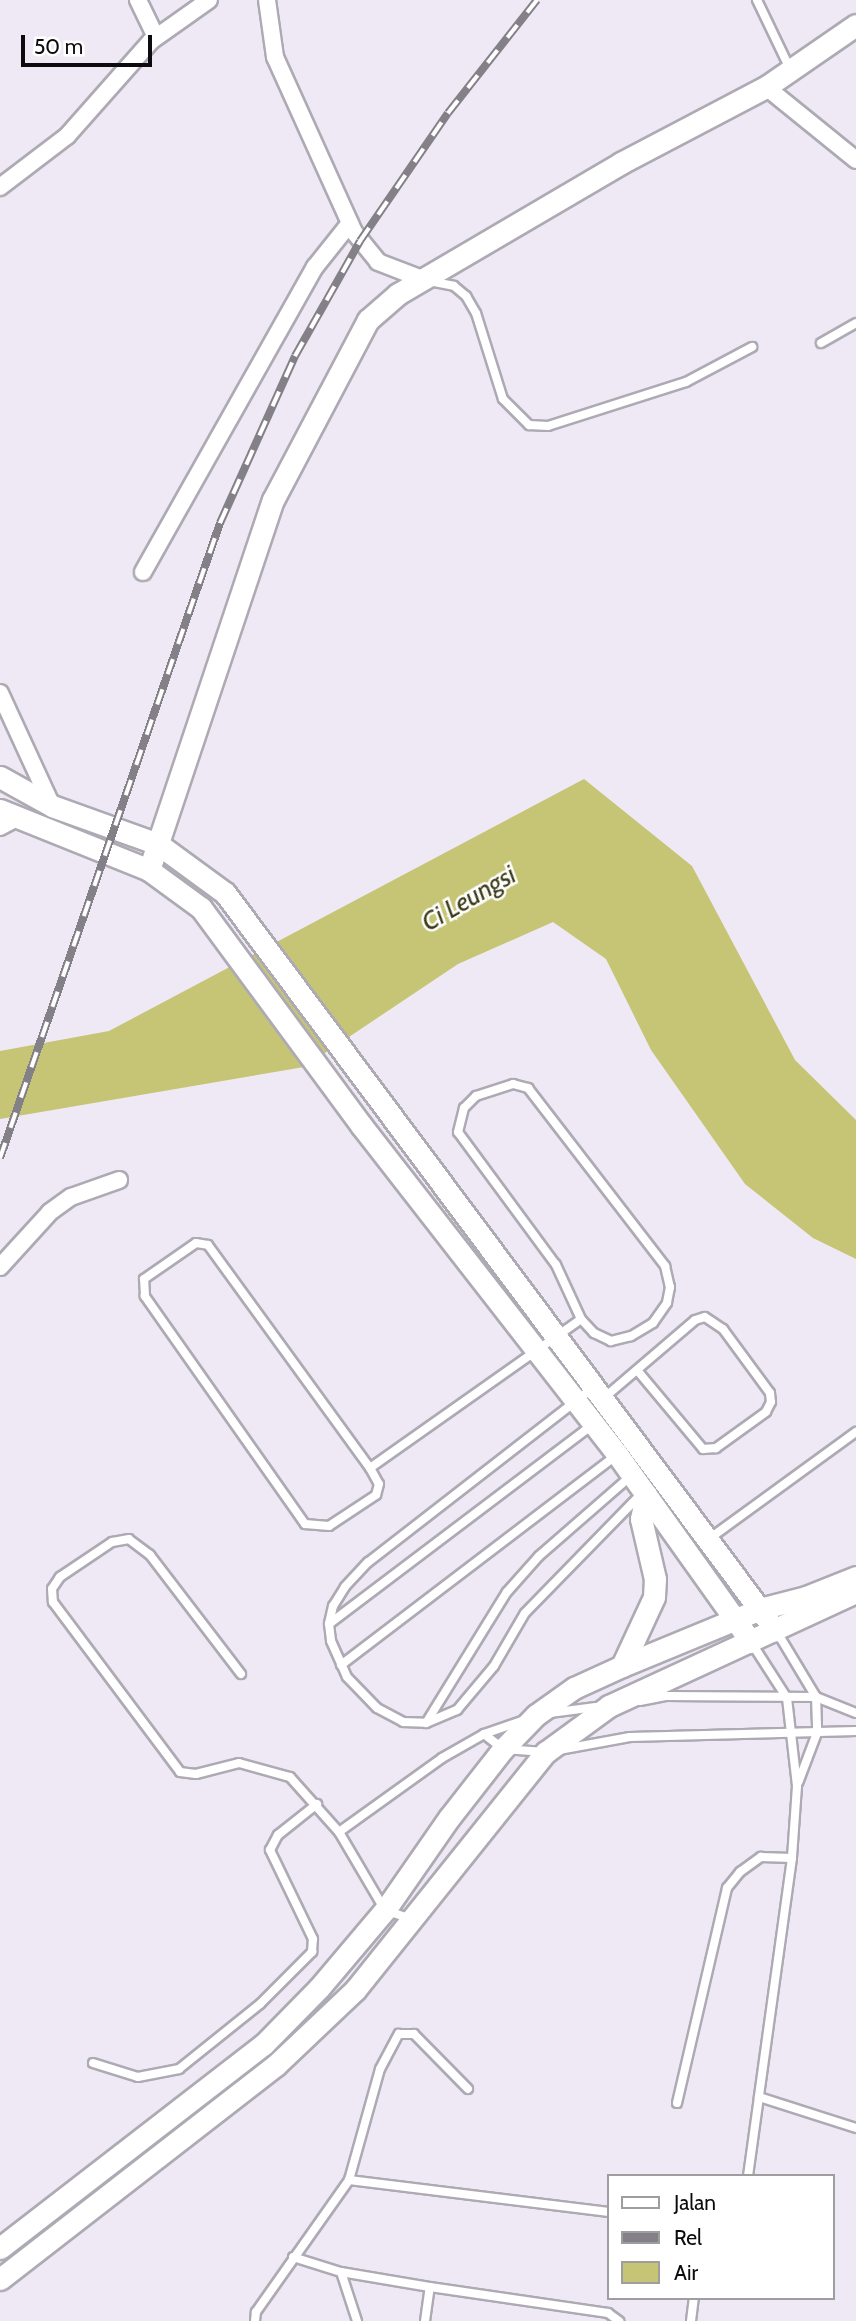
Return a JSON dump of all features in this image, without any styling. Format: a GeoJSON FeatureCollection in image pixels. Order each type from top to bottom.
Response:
{"type":"FeatureCollection","features":[{"type":"Feature","properties":{"kind":"street"},"geometry":{"type":"LineString","coordinates":[[138,0],[156,37]]}},
{"type":"Feature","properties":{"kind":"street"},"geometry":{"type":"LineString","coordinates":[[0,187],[58,145],[156,37],[209,0]]}},
{"type":"Feature","properties":{"kind":"street"},"geometry":{"type":"LineString","coordinates":[[267,0],[279,68],[350,223],[378,262],[422,279]]}},
{"type":"Feature","properties":{"kind":"street"},"geometry":{"type":"LineString","coordinates":[[149,870],[256,542],[290,462],[368,320],[422,279],[621,163],[766,87],[856,25]]}},
{"type":"Feature","properties":{"kind":"street"},"geometry":{"type":"LineString","coordinates":[[766,87],[856,160]]}},
{"type":"Feature","properties":{"kind":"street"},"geometry":{"type":"LineString","coordinates":[[143,572],[315,267],[350,223]]}},
{"type":"Feature","properties":{"kind":"street"},"geometry":{"type":"LineString","coordinates":[[0,693],[52,806]]}},
{"type":"Feature","properties":{"kind":"street"},"geometry":{"type":"LineString","coordinates":[[0,777],[52,806],[158,844],[225,893],[560,1336],[707,1541],[775,1630]]}},
{"type":"Feature","properties":{"kind":"street"},"geometry":{"type":"LineString","coordinates":[[5,819],[149,870],[201,908],[361,1125],[578,1401],[751,1642]]}},
{"type":"Feature","properties":{"kind":"street"},"geometry":{"type":"LineString","coordinates":[[0,1267],[50,1212],[71,1197],[119,1180]]}},
{"type":"Feature","properties":{"kind":"street"},"geometry":{"type":"LineString","coordinates":[[622,1666],[654,1597],[655,1579],[641,1519],[641,1487]]}},
{"type":"Feature","properties":{"kind":"street"},"geometry":{"type":"LineString","coordinates":[[0,2248],[263,2045],[319,1988],[385,1910],[503,1749],[537,1715],[574,1688],[622,1666],[760,1609],[806,1597],[856,1577]]}},
{"type":"Feature","properties":{"kind":"street"},"geometry":{"type":"LineString","coordinates":[[0,2279],[276,2065],[355,1990],[547,1752],[609,1706],[856,1592]]}},
{"type":"Feature","properties":{"kind":"lane"},"geometry":{"type":"LineString","coordinates":[[757,0],[792,71]]}},
{"type":"Feature","properties":{"kind":"lane"},"geometry":{"type":"LineString","coordinates":[[422,279],[454,286],[466,296],[476,313],[503,399],[529,425],[548,426],[687,382],[752,347]]}},
{"type":"Feature","properties":{"kind":"lane"},"geometry":{"type":"LineString","coordinates":[[821,342],[856,323]]}},
{"type":"Feature","properties":{"kind":"lane"},"geometry":{"type":"LineString","coordinates":[[499,1086],[527,1088],[665,1266],[668,1295],[653,1323],[611,1341],[594,1333],[581,1319],[556,1265],[458,1132],[464,1108],[475,1097],[499,1086]]}},
{"type":"Feature","properties":{"kind":"lane"},"geometry":{"type":"LineString","coordinates":[[196,1243],[208,1245],[370,1468],[379,1485],[376,1495],[329,1527],[305,1524],[145,1296],[144,1279],[196,1243]]}},
{"type":"Feature","properties":{"kind":"lane"},"geometry":{"type":"LineString","coordinates":[[370,1468],[581,1319]]}},
{"type":"Feature","properties":{"kind":"lane"},"geometry":{"type":"LineString","coordinates":[[638,1370],[702,1449],[716,1448],[766,1412],[771,1402],[770,1393],[712,1319],[695,1320],[638,1370],[578,1401],[368,1562],[333,1606],[329,1624],[341,1665],[363,1695],[389,1717],[426,1723],[445,1717],[469,1700],[525,1613],[641,1487]]}},
{"type":"Feature","properties":{"kind":"lane"},"geometry":{"type":"LineString","coordinates":[[329,1624],[594,1424]]}},
{"type":"Feature","properties":{"kind":"lane"},"geometry":{"type":"LineString","coordinates":[[707,1541],[856,1432]]}},
{"type":"Feature","properties":{"kind":"lane"},"geometry":{"type":"LineString","coordinates":[[341,1665],[617,1454]]}},
{"type":"Feature","properties":{"kind":"lane"},"geometry":{"type":"LineString","coordinates":[[426,1723],[486,1622],[522,1574],[641,1487]]}},
{"type":"Feature","properties":{"kind":"lane"},"geometry":{"type":"LineString","coordinates":[[241,1674],[150,1555],[129,1539],[112,1542],[60,1577],[52,1589],[52,1602],[180,1772],[196,1774],[239,1763],[268,1768],[290,1777],[317,1804],[339,1832],[385,1910],[411,1919]]}},
{"type":"Feature","properties":{"kind":"lane"},"geometry":{"type":"LineString","coordinates":[[775,1630],[816,1697],[817,1733],[797,1786]]}},
{"type":"Feature","properties":{"kind":"lane"},"geometry":{"type":"LineString","coordinates":[[748,2174],[792,1858],[797,1786],[788,1732],[787,1698],[751,1642]]}},
{"type":"Feature","properties":{"kind":"lane"},"geometry":{"type":"LineString","coordinates":[[339,1832],[484,1734],[537,1715],[666,1696],[816,1697],[856,1713]]}},
{"type":"Feature","properties":{"kind":"lane"},"geometry":{"type":"LineString","coordinates":[[484,1734],[503,1749],[547,1752],[630,1737],[856,1731]]}},
{"type":"Feature","properties":{"kind":"lane"},"geometry":{"type":"LineString","coordinates":[[93,2063],[138,2077],[179,2069],[260,2004],[312,1952],[313,1939],[271,1850],[278,1835],[317,1804]]}},
{"type":"Feature","properties":{"kind":"lane"},"geometry":{"type":"LineString","coordinates":[[677,2103],[727,1888],[740,1871],[761,1857],[792,1858]]}},
{"type":"Feature","properties":{"kind":"lane"},"geometry":{"type":"LineString","coordinates":[[255,2321],[256,2312],[348,2180],[380,2069],[398,2034],[414,2034],[468,2089]]}},
{"type":"Feature","properties":{"kind":"lane"},"geometry":{"type":"LineString","coordinates":[[758,2097],[856,2128]]}},
{"type":"Feature","properties":{"kind":"lane"},"geometry":{"type":"LineString","coordinates":[[348,2180],[608,2212]]}},
{"type":"Feature","properties":{"kind":"lane"},"geometry":{"type":"LineString","coordinates":[[293,2257],[341,2272],[596,2310],[619,2321]]}},
{"type":"Feature","properties":{"kind":"lane"},"geometry":{"type":"LineString","coordinates":[[341,2272],[358,2321]]}},
{"type":"Feature","properties":{"kind":"lane"},"geometry":{"type":"LineString","coordinates":[[425,2321],[430,2287]]}},
{"type":"Feature","properties":{"kind":"lane"},"geometry":{"type":"LineString","coordinates":[[691,2321],[694,2300]]}},
{"type":"Feature","properties":{"kind":"water","name":"Ci Leungsi"},"geometry":{"type":"Polygon","coordinates":[[[584,779],[692,866],[795,1060],[856,1120],[856,1259],[813,1238],[745,1184],[651,1050],[606,959],[553,922],[458,964],[304,1067],[0,1119],[0,1051],[109,1031],[584,779]]]}},
{"type":"Feature","properties":{"kind":"railway"},"geometry":{"type":"LineString","coordinates":[[0,1158],[220,523],[295,356],[360,241],[448,113],[537,0]]}}]}
